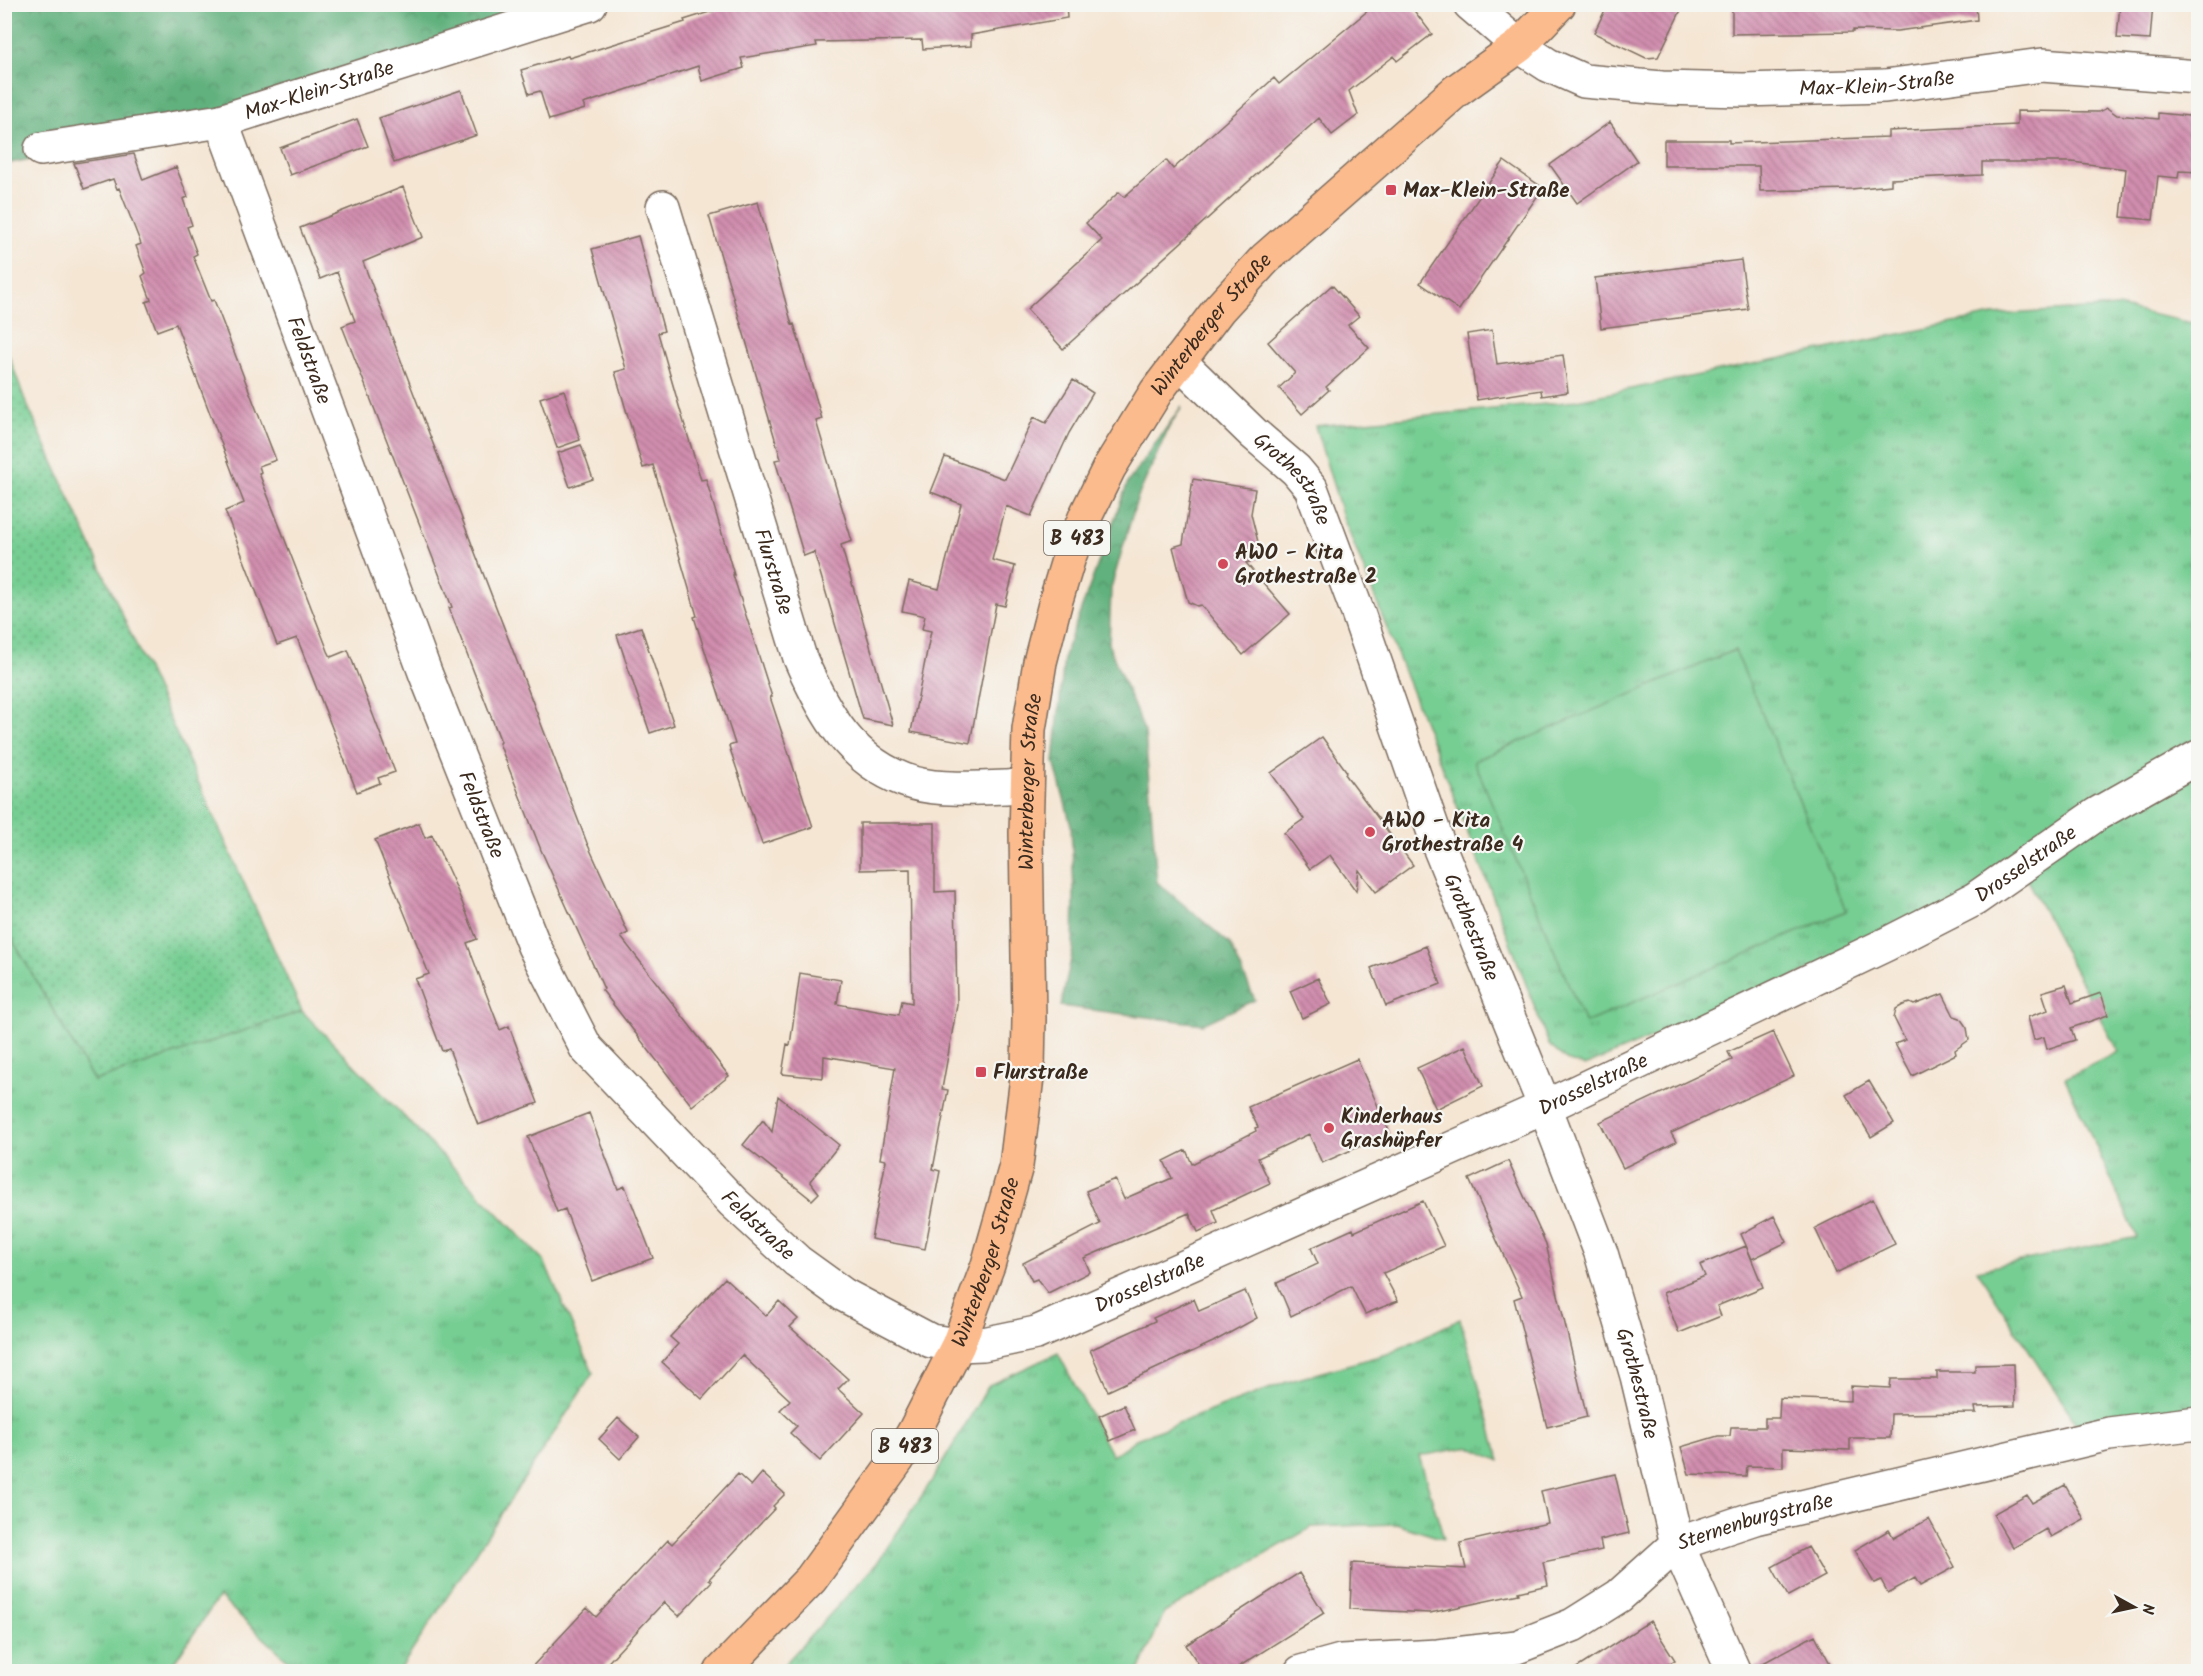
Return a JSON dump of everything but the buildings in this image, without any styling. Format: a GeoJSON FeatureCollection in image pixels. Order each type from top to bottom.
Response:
{"type":"FeatureCollection","features":[{"type":"Feature","properties":{"kind":"main road","name":"Winterberger Straße"},"geometry":{"type":"LineString","coordinates":[[721,1671],[811,1579],[898,1459],[958,1345],[988,1265],[1016,1166],[1028,1069],[1027,786],[1029,729],[1040,662],[1069,557],[1109,468],[1156,392],[1179,361],[1219,309],[1279,246],[1456,91],[1519,46],[1559,4]]}},
{"type":"Feature","properties":{"kind":"street","name":"Max-Klein-Straße"},"geometry":{"type":"LineString","coordinates":[[41,149],[221,121],[590,4]]}},
{"type":"Feature","properties":{"kind":"street","name":"Max-Klein-Straße"},"geometry":{"type":"LineString","coordinates":[[1470,4],[1519,46],[1548,66],[1584,81],[1662,88],[1743,90],[1885,86],[2042,65],[2199,77]]}},
{"type":"Feature","properties":{"kind":"street","name":"Feldstraße"},"geometry":{"type":"LineString","coordinates":[[221,121],[426,675],[534,946],[586,1048],[733,1202],[797,1261],[844,1295],[907,1329],[931,1341],[958,1345]]}},
{"type":"Feature","properties":{"kind":"street","name":"Flurstraße"},"geometry":{"type":"LineString","coordinates":[[663,207],[800,658],[816,695],[853,748],[876,768],[914,783],[945,787],[1027,786]]}},
{"type":"Feature","properties":{"kind":"street","name":"Grothestraße"},"geometry":{"type":"LineString","coordinates":[[1179,361],[1296,471],[1311,488],[1358,613],[1438,844],[1545,1107],[1601,1253],[1637,1376],[1677,1544],[1734,1671]]}},
{"type":"Feature","properties":{"kind":"street","name":"Drosselstraße"},"geometry":{"type":"LineString","coordinates":[[958,1345],[982,1344],[1036,1333],[1545,1107],[1887,944],[1975,899],[2097,814],[2199,757]]}},
{"type":"Feature","properties":{"kind":"street","name":"Sternenburgstraße"},"geometry":{"type":"LineString","coordinates":[[1301,1671],[1341,1660],[1438,1656],[1517,1647],[1573,1625],[1619,1596],[1677,1544],[1755,1518],[2109,1434],[2199,1423]]}},
{"type":"Feature","properties":{"kind":"green space"},"geometry":{"type":"Polygon","coordinates":[[[5,5],[514,5],[518,20],[208,124],[5,164],[5,5]]]}},
{"type":"Feature","properties":{"kind":"green space"},"geometry":{"type":"Polygon","coordinates":[[[2117,307],[2198,324],[2198,1424],[2086,1438],[1977,1270],[2137,1237],[2065,1078],[2118,1052],[2026,878],[1585,1066],[1566,1060],[1549,1045],[1343,517],[1315,426],[1567,402],[1993,315],[2117,307]]]}},
{"type":"Feature","properties":{"kind":"green space"},"geometry":{"type":"Polygon","coordinates":[[[4,342],[25,400],[302,1011],[94,1081],[11,937],[5,894],[4,342]]]}},
{"type":"Feature","properties":{"kind":"green space"},"geometry":{"type":"Polygon","coordinates":[[[1182,406],[1169,427],[1137,499],[1111,588],[1109,646],[1145,733],[1157,882],[1230,944],[1255,1000],[1203,1024],[1061,1006],[1073,949],[1074,892],[1071,825],[1054,762],[1064,656],[1128,482],[1182,406]]]}},
{"type":"Feature","properties":{"kind":"green space"},"geometry":{"type":"Polygon","coordinates":[[[1735,650],[1846,911],[1585,1023],[1474,761],[1735,650]]]}},
{"type":"Feature","properties":{"kind":"green space"},"geometry":{"type":"Polygon","coordinates":[[[4,934],[11,937],[94,1081],[302,1011],[544,1261],[593,1373],[399,1671],[300,1671],[219,1597],[168,1671],[5,1671],[4,934]]]}},
{"type":"Feature","properties":{"kind":"green space"},"geometry":{"type":"Polygon","coordinates":[[[1460,1319],[1500,1461],[1470,1447],[1419,1456],[1444,1539],[1396,1524],[1312,1527],[1164,1613],[1139,1671],[788,1672],[783,1666],[877,1563],[933,1479],[989,1385],[1058,1353],[1112,1456],[1136,1439],[1287,1382],[1390,1353],[1460,1319]]]}},
{"type":"Feature","properties":{"kind":"place","name":"Max-Klein-Straße"},"geometry":{"type":"Point","coordinates":[1391,190]}},
{"type":"Feature","properties":{"kind":"place","name":"AWO - Kita Grothestraße 2"},"geometry":{"type":"Point","coordinates":[1223,564]}},
{"type":"Feature","properties":{"kind":"place","name":"AWO - Kita Grothestraße 4"},"geometry":{"type":"Point","coordinates":[1370,832]}},
{"type":"Feature","properties":{"kind":"place","name":"Flurstraße"},"geometry":{"type":"Point","coordinates":[981,1072]}},
{"type":"Feature","properties":{"kind":"place","name":"Kinderhaus Grashüpfer"},"geometry":{"type":"Point","coordinates":[1329,1128]}}]}
